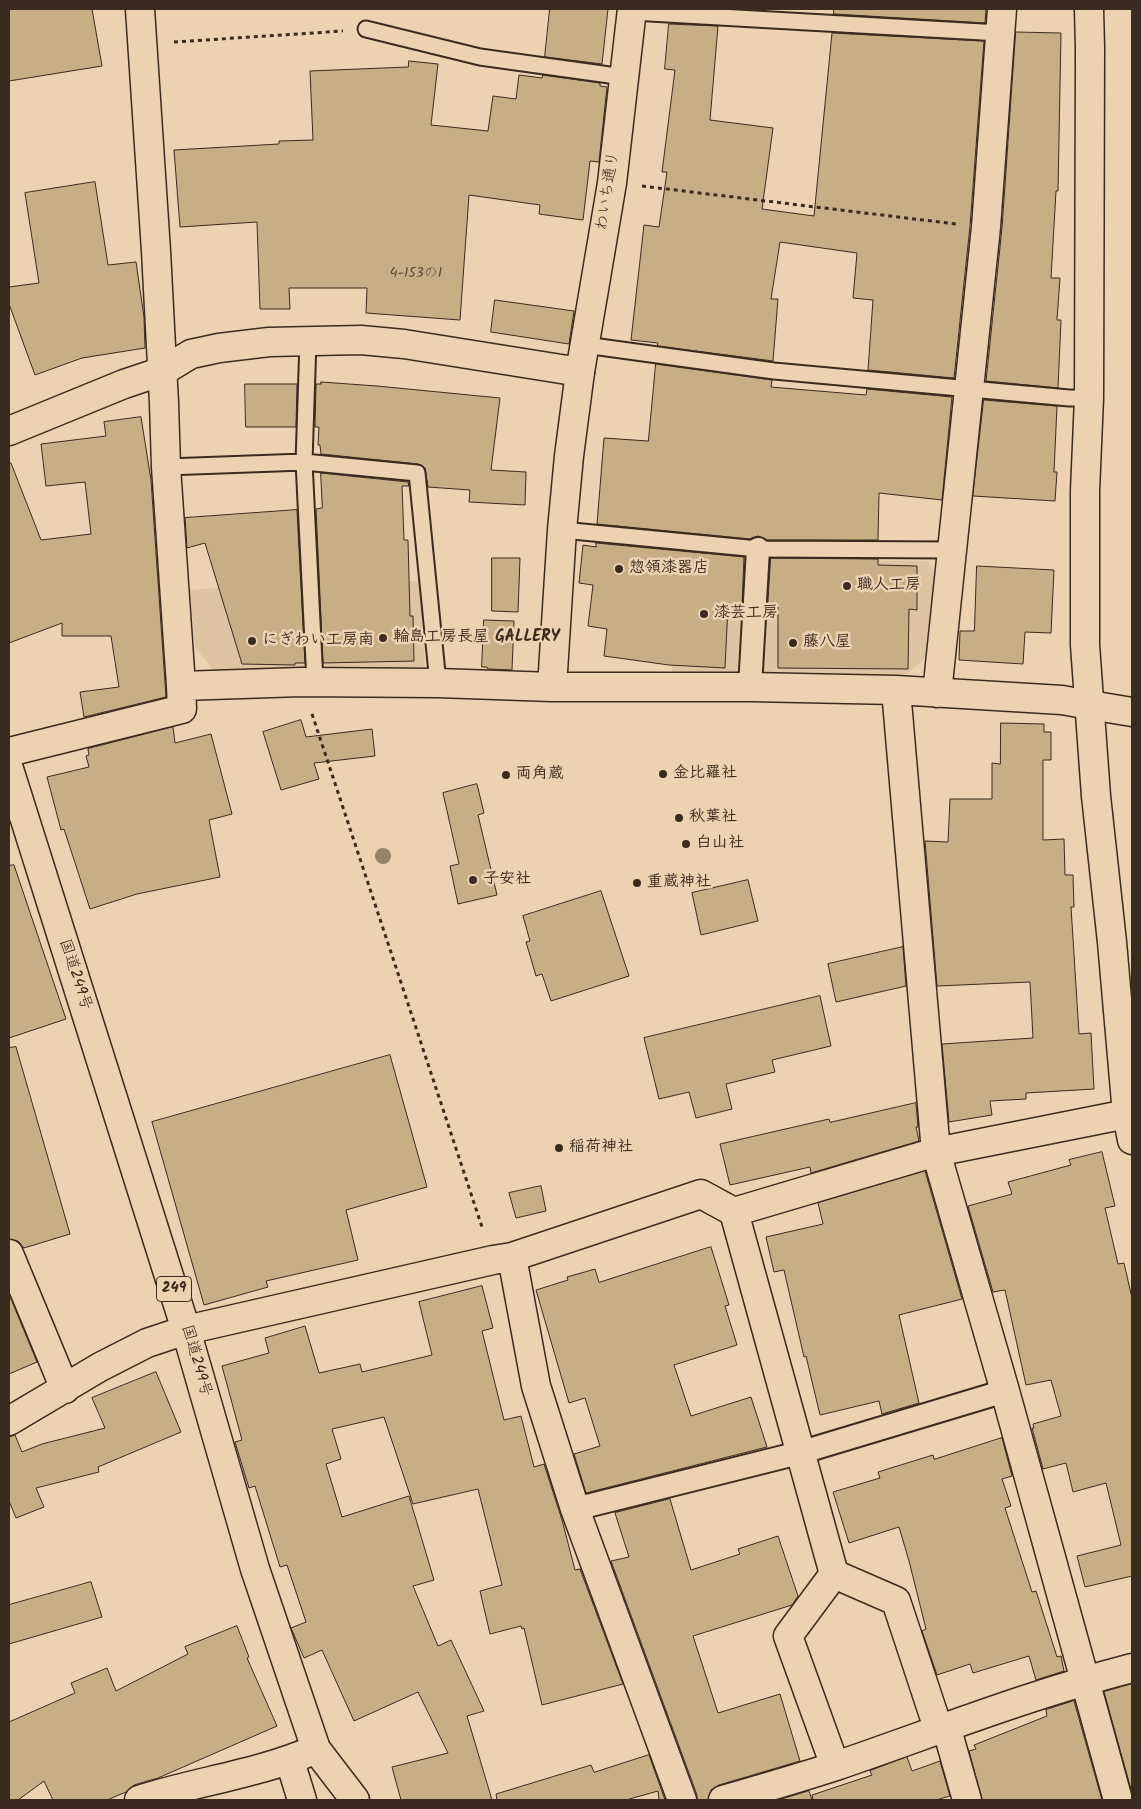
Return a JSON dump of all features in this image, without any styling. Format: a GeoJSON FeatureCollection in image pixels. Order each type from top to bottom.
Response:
{"type":"FeatureCollection","features":[{"type":"Feature","properties":{"kind":"main road"},"geometry":{"type":"LineString","coordinates":[[9,752],[182,709],[140,9]]}},
{"type":"Feature","properties":{"kind":"main road"},"geometry":{"type":"LineString","coordinates":[[1089,9],[1089,398],[1085,491],[1085,645],[1096,796],[1112,942],[1127,1114],[1132,1140]]}},
{"type":"Feature","properties":{"kind":"main road","name":"わいち通り"},"geometry":{"type":"LineString","coordinates":[[552,686],[562,530],[583,358],[612,183],[632,10]]}},
{"type":"Feature","properties":{"kind":"main road"},"geometry":{"type":"LineString","coordinates":[[937,693],[986,227],[1001,21]]}},
{"type":"Feature","properties":{"kind":"main road"},"geometry":{"type":"LineString","coordinates":[[9,431],[124,384],[162,371],[191,354],[219,348],[269,342],[361,340],[583,358]]}},
{"type":"Feature","properties":{"kind":"main road"},"geometry":{"type":"LineString","coordinates":[[181,686],[308,682],[896,690],[1062,700],[1132,712]]}},
{"type":"Feature","properties":{"kind":"main road"},"geometry":{"type":"LineString","coordinates":[[896,690],[936,1152],[1118,1800]]}},
{"type":"Feature","properties":{"kind":"main road","name":"国道249号"},"geometry":{"type":"LineString","coordinates":[[9,769],[186,1330],[255,1569],[316,1749],[355,1800]]}},
{"type":"Feature","properties":{"kind":"main road"},"geometry":{"type":"LineString","coordinates":[[9,1421],[100,1367],[147,1344],[186,1330],[502,1258],[701,1194],[734,1212],[936,1152],[1127,1114]]}},
{"type":"Feature","properties":{"kind":"main road"},"geometry":{"type":"LineString","coordinates":[[734,1212],[834,1574]]}},
{"type":"Feature","properties":{"kind":"main road"},"geometry":{"type":"LineString","coordinates":[[9,1254],[65,1389]]}},
{"type":"Feature","properties":{"kind":"main road"},"geometry":{"type":"LineString","coordinates":[[502,1258],[536,1386],[575,1509],[682,1800]]}},
{"type":"Feature","properties":{"kind":"main road"},"geometry":{"type":"LineString","coordinates":[[834,1574],[896,1601],[967,1800]]}},
{"type":"Feature","properties":{"kind":"main road"},"geometry":{"type":"LineString","coordinates":[[834,1574],[788,1636],[835,1766]]}},
{"type":"Feature","properties":{"kind":"main road"},"geometry":{"type":"LineString","coordinates":[[724,1800],[835,1766],[942,1727],[1085,1680],[1132,1668]]}},
{"type":"Feature","properties":{"kind":"main road"},"geometry":{"type":"LineString","coordinates":[[139,1800],[290,1761],[316,1749]]}},
{"type":"Feature","properties":{"kind":"main road"},"geometry":{"type":"LineString","coordinates":[[290,1761],[302,1800]]}},
{"type":"Feature","properties":{"kind":"street"},"geometry":{"type":"LineString","coordinates":[[750,687],[758,549]]}},
{"type":"Feature","properties":{"kind":"street"},"geometry":{"type":"LineString","coordinates":[[575,1509],[800,1453],[1004,1391]]}},
{"type":"Feature","properties":{"kind":"lane"},"geometry":{"type":"LineString","coordinates":[[632,10],[1001,21]]}},
{"type":"Feature","properties":{"kind":"lane"},"geometry":{"type":"LineString","coordinates":[[366,29],[480,57],[624,77]]}},
{"type":"Feature","properties":{"kind":"lane"},"geometry":{"type":"LineString","coordinates":[[308,341],[304,462],[308,682]]}},
{"type":"Feature","properties":{"kind":"lane"},"geometry":{"type":"LineString","coordinates":[[583,358],[774,371],[1069,398],[1089,398]]}},
{"type":"Feature","properties":{"kind":"lane"},"geometry":{"type":"LineString","coordinates":[[166,467],[304,462],[417,473],[438,683]]}},
{"type":"Feature","properties":{"kind":"lane"},"geometry":{"type":"LineString","coordinates":[[562,530],[758,549],[952,550]]}},
{"type":"Feature","properties":{"kind":"path"},"geometry":{"type":"LineString","coordinates":[[143,44],[366,29]]}},
{"type":"Feature","properties":{"kind":"path"},"geometry":{"type":"LineString","coordinates":[[612,183],[986,227]]}},
{"type":"Feature","properties":{"kind":"path"},"geometry":{"type":"LineString","coordinates":[[308,682],[502,1258]]}},
{"type":"Feature","properties":{"kind":"shaded area"},"geometry":{"type":"Polygon","coordinates":[[[678,553],[739,560],[927,561],[936,574],[929,655],[907,674],[672,673],[678,553]]]}},
{"type":"Feature","properties":{"kind":"shaded area"},"geometry":{"type":"Polygon","coordinates":[[[307,580],[420,581],[425,667],[213,670],[195,647],[190,590],[307,580]]]}},
{"type":"Feature","properties":{"kind":"building"},"geometry":{"type":"Polygon","coordinates":[[[9,9],[92,9],[102,66],[9,81],[9,9]]]}},
{"type":"Feature","properties":{"kind":"building"},"geometry":{"type":"Polygon","coordinates":[[[550,9],[608,9],[602,64],[545,57],[550,9]]]}},
{"type":"Feature","properties":{"kind":"building"},"geometry":{"type":"Polygon","coordinates":[[[834,9],[986,9],[985,23],[834,14],[834,9]]]}},
{"type":"Feature","properties":{"kind":"building"},"geometry":{"type":"Polygon","coordinates":[[[669,24],[718,26],[710,120],[773,128],[762,209],[814,216],[832,33],[984,41],[970,226],[954,378],[868,370],[873,300],[853,298],[857,253],[780,242],[771,299],[778,299],[773,361],[657,346],[658,343],[631,340],[644,225],[659,227],[667,172],[662,172],[675,70],[665,69],[669,24]]]}},
{"type":"Feature","properties":{"kind":"building"},"geometry":{"type":"Polygon","coordinates":[[[1016,32],[1061,33],[1058,191],[1056,191],[1051,278],[1060,278],[1057,320],[1061,320],[1058,388],[986,381],[1002,228],[1016,32]]]}},
{"type":"Feature","properties":{"kind":"building"},"geometry":{"type":"Polygon","coordinates":[[[409,61],[438,64],[431,125],[488,131],[493,96],[516,99],[519,75],[542,78],[543,75],[600,83],[600,86],[607,87],[599,162],[590,161],[583,220],[539,214],[540,205],[469,195],[460,320],[366,313],[367,288],[289,288],[290,309],[260,309],[257,222],[180,227],[174,150],[279,144],[279,141],[313,140],[310,71],[408,67],[409,61]]]}},
{"type":"Feature","properties":{"kind":"building"},"geometry":{"type":"Polygon","coordinates":[[[95,182],[108,265],[136,262],[144,317],[145,348],[82,358],[35,375],[9,304],[9,287],[39,283],[25,193],[95,182]]]}},
{"type":"Feature","properties":{"kind":"building"},"geometry":{"type":"Polygon","coordinates":[[[495,300],[574,311],[569,344],[491,332],[495,300]]]}},
{"type":"Feature","properties":{"kind":"building"},"geometry":{"type":"Polygon","coordinates":[[[656,364],[772,380],[771,387],[866,395],[867,389],[952,397],[942,500],[879,493],[878,540],[767,540],[758,536],[750,539],[597,524],[604,438],[648,441],[656,364]]]}},
{"type":"Feature","properties":{"kind":"building"},"geometry":{"type":"Polygon","coordinates":[[[321,382],[500,398],[491,470],[526,472],[525,505],[469,502],[470,490],[428,487],[425,468],[418,464],[321,454],[320,445],[318,445],[319,427],[315,427],[316,384],[321,384],[321,382]]]}},
{"type":"Feature","properties":{"kind":"building"},"geometry":{"type":"Polygon","coordinates":[[[245,384],[297,384],[296,427],[246,427],[245,384]]]}},
{"type":"Feature","properties":{"kind":"building"},"geometry":{"type":"Polygon","coordinates":[[[984,400],[1057,406],[1054,472],[1057,472],[1055,501],[973,496],[984,400]]]}},
{"type":"Feature","properties":{"kind":"building"},"geometry":{"type":"Polygon","coordinates":[[[141,417],[151,480],[166,697],[84,717],[80,692],[119,687],[111,636],[62,636],[62,623],[9,643],[9,463],[11,463],[41,540],[91,534],[85,482],[46,486],[41,444],[106,436],[104,422],[141,417]]]}},
{"type":"Feature","properties":{"kind":"building"},"geometry":{"type":"Polygon","coordinates":[[[321,473],[408,482],[409,486],[402,486],[404,540],[408,540],[410,616],[413,616],[414,661],[323,663],[316,509],[322,508],[321,473]]]}},
{"type":"Feature","properties":{"kind":"building"},"geometry":{"type":"Polygon","coordinates":[[[297,510],[305,663],[295,663],[295,665],[242,664],[205,543],[187,548],[185,518],[297,510]]]}},
{"type":"Feature","properties":{"kind":"building"},"geometry":{"type":"Polygon","coordinates":[[[596,543],[744,557],[742,606],[728,606],[725,668],[669,665],[604,656],[607,629],[588,626],[593,585],[579,583],[583,545],[596,547],[596,543]]]}},
{"type":"Feature","properties":{"kind":"building"},"geometry":{"type":"Polygon","coordinates":[[[492,558],[520,558],[518,612],[492,611],[492,558]]]}},
{"type":"Feature","properties":{"kind":"building"},"geometry":{"type":"Polygon","coordinates":[[[771,558],[878,559],[878,565],[917,566],[917,610],[909,609],[908,669],[778,668],[778,607],[768,607],[771,558]]]}},
{"type":"Feature","properties":{"kind":"building"},"geometry":{"type":"Polygon","coordinates":[[[977,566],[1054,570],[1051,633],[1025,632],[1023,664],[959,660],[960,631],[974,631],[977,566]]]}},
{"type":"Feature","properties":{"kind":"building"},"geometry":{"type":"Polygon","coordinates":[[[484,620],[514,621],[512,670],[482,667],[484,620]]]}},
{"type":"Feature","properties":{"kind":"building"},"geometry":{"type":"Polygon","coordinates":[[[301,720],[306,737],[372,729],[375,756],[314,763],[319,779],[281,790],[263,732],[301,720]]]}},
{"type":"Feature","properties":{"kind":"building"},"geometry":{"type":"Polygon","coordinates":[[[1001,723],[1044,724],[1044,732],[1051,732],[1051,760],[1043,760],[1043,840],[1064,839],[1065,875],[1073,875],[1074,907],[1071,907],[1079,1034],[1091,1033],[1094,1089],[1026,1093],[1026,1099],[990,1101],[992,1115],[949,1122],[942,1044],[1033,1038],[1030,982],[937,986],[925,841],[948,842],[950,799],[992,799],[992,763],[1000,764],[1001,723]]]}},
{"type":"Feature","properties":{"kind":"building"},"geometry":{"type":"Polygon","coordinates":[[[173,727],[175,743],[211,734],[232,814],[209,820],[220,877],[137,894],[90,909],[64,829],[61,830],[47,777],[89,767],[86,756],[89,755],[88,749],[173,727]]]}},
{"type":"Feature","properties":{"kind":"building"},"geometry":{"type":"Polygon","coordinates":[[[477,784],[484,813],[478,815],[497,895],[458,904],[450,866],[459,864],[443,793],[477,784]]]}},
{"type":"Feature","properties":{"kind":"building"},"geometry":{"type":"Polygon","coordinates":[[[14,865],[66,1019],[9,1038],[9,866],[14,865]]]}},
{"type":"Feature","properties":{"kind":"building"},"geometry":{"type":"Polygon","coordinates":[[[748,880],[758,921],[701,935],[692,893],[748,880]]]}},
{"type":"Feature","properties":{"kind":"building"},"geometry":{"type":"Polygon","coordinates":[[[601,891],[629,976],[551,1001],[542,974],[536,976],[526,942],[530,941],[523,916],[601,891]]]}},
{"type":"Feature","properties":{"kind":"building"},"geometry":{"type":"Polygon","coordinates":[[[903,947],[906,986],[836,1002],[828,964],[903,947]]]}},
{"type":"Feature","properties":{"kind":"building"},"geometry":{"type":"Polygon","coordinates":[[[820,996],[831,1046],[772,1060],[775,1072],[726,1084],[732,1109],[696,1118],[689,1092],[659,1099],[644,1038],[820,996]]]}},
{"type":"Feature","properties":{"kind":"building"},"geometry":{"type":"Polygon","coordinates":[[[16,1047],[70,1234],[24,1248],[18,1241],[9,1239],[9,1048],[16,1047]]]}},
{"type":"Feature","properties":{"kind":"building"},"geometry":{"type":"Polygon","coordinates":[[[390,1055],[427,1187],[346,1210],[358,1260],[266,1281],[268,1287],[204,1305],[152,1122],[390,1055]]]}},
{"type":"Feature","properties":{"kind":"building"},"geometry":{"type":"Polygon","coordinates":[[[916,1103],[918,1127],[916,1127],[919,1141],[811,1173],[810,1167],[730,1185],[720,1144],[829,1119],[830,1122],[916,1103]]]}},
{"type":"Feature","properties":{"kind":"building"},"geometry":{"type":"Polygon","coordinates":[[[1102,1152],[1115,1206],[1105,1208],[1118,1264],[1124,1263],[1132,1298],[1132,1576],[1085,1587],[1077,1556],[1121,1545],[1106,1483],[1073,1492],[1066,1463],[1043,1469],[1032,1428],[1034,1428],[1033,1424],[1061,1416],[1051,1380],[1026,1385],[1005,1290],[993,1292],[968,1206],[1012,1194],[1008,1182],[1071,1165],[1069,1160],[1102,1152]]]}},
{"type":"Feature","properties":{"kind":"building"},"geometry":{"type":"Polygon","coordinates":[[[925,1171],[962,1299],[899,1315],[919,1403],[882,1414],[879,1401],[820,1415],[806,1356],[804,1357],[784,1270],[774,1272],[766,1237],[823,1224],[818,1203],[925,1171]]]}},
{"type":"Feature","properties":{"kind":"building"},"geometry":{"type":"Polygon","coordinates":[[[541,1186],[546,1211],[516,1218],[509,1193],[541,1186]]]}},
{"type":"Feature","properties":{"kind":"building"},"geometry":{"type":"Polygon","coordinates":[[[711,1247],[729,1305],[725,1306],[737,1345],[674,1365],[691,1416],[751,1397],[767,1447],[586,1493],[574,1454],[600,1446],[585,1398],[569,1403],[536,1290],[568,1280],[567,1277],[595,1269],[599,1282],[711,1247]]]}},
{"type":"Feature","properties":{"kind":"building"},"geometry":{"type":"Polygon","coordinates":[[[482,1286],[493,1328],[482,1331],[504,1420],[521,1416],[534,1467],[544,1464],[562,1520],[575,1570],[580,1569],[623,1684],[542,1705],[524,1628],[522,1629],[521,1626],[490,1634],[480,1591],[502,1585],[478,1489],[413,1504],[384,1417],[332,1429],[341,1459],[326,1464],[342,1517],[409,1496],[434,1580],[413,1586],[438,1646],[451,1640],[484,1711],[467,1716],[492,1800],[401,1800],[392,1767],[448,1753],[418,1692],[354,1721],[322,1650],[304,1658],[291,1628],[306,1622],[287,1565],[280,1567],[255,1486],[249,1488],[235,1442],[242,1440],[222,1366],[269,1353],[265,1338],[305,1326],[319,1373],[360,1364],[362,1372],[432,1355],[419,1302],[482,1286]]]}},
{"type":"Feature","properties":{"kind":"building"},"geometry":{"type":"Polygon","coordinates":[[[9,1294],[37,1362],[9,1374],[9,1294]]]}},
{"type":"Feature","properties":{"kind":"building"},"geometry":{"type":"Polygon","coordinates":[[[156,1372],[181,1432],[98,1467],[99,1472],[36,1488],[44,1507],[16,1518],[9,1501],[9,1437],[15,1435],[22,1452],[42,1444],[105,1428],[92,1398],[156,1372]]]}},
{"type":"Feature","properties":{"kind":"building"},"geometry":{"type":"Polygon","coordinates":[[[1002,1438],[1012,1476],[1002,1479],[1011,1506],[1005,1508],[1032,1592],[1036,1591],[1057,1657],[1061,1656],[1064,1671],[1036,1680],[1029,1656],[973,1673],[970,1664],[937,1675],[922,1631],[926,1629],[899,1527],[849,1543],[833,1492],[880,1478],[878,1472],[933,1455],[934,1459],[1002,1438]]]}},
{"type":"Feature","properties":{"kind":"building"},"geometry":{"type":"Polygon","coordinates":[[[670,1499],[691,1570],[740,1554],[738,1549],[778,1536],[798,1596],[792,1605],[693,1636],[718,1713],[780,1694],[800,1761],[719,1785],[711,1790],[708,1800],[697,1800],[697,1795],[611,1561],[629,1557],[615,1513],[670,1499]]]}},
{"type":"Feature","properties":{"kind":"building"},"geometry":{"type":"Polygon","coordinates":[[[91,1582],[102,1617],[9,1644],[9,1605],[91,1582]]]}},
{"type":"Feature","properties":{"kind":"building"},"geometry":{"type":"Polygon","coordinates":[[[237,1626],[249,1657],[247,1658],[277,1726],[158,1778],[134,1785],[126,1792],[107,1800],[53,1800],[44,1781],[18,1800],[9,1800],[9,1722],[75,1693],[71,1683],[107,1668],[116,1691],[188,1654],[185,1647],[237,1626]]]}},
{"type":"Feature","properties":{"kind":"building"},"geometry":{"type":"Polygon","coordinates":[[[1132,1684],[1132,1793],[1104,1692],[1132,1684]]]}},
{"type":"Feature","properties":{"kind":"building"},"geometry":{"type":"Polygon","coordinates":[[[1074,1701],[1102,1800],[982,1800],[969,1751],[976,1749],[974,1745],[1047,1716],[1046,1710],[1074,1701]]]}},
{"type":"Feature","properties":{"kind":"building"},"geometry":{"type":"Polygon","coordinates":[[[649,1755],[665,1800],[659,1800],[658,1791],[626,1800],[497,1800],[496,1794],[591,1765],[594,1772],[649,1755]]]}},
{"type":"Feature","properties":{"kind":"building"},"geometry":{"type":"Polygon","coordinates":[[[907,1757],[912,1771],[940,1761],[950,1796],[936,1800],[813,1800],[812,1795],[872,1775],[870,1771],[907,1757]]]}},
{"type":"Feature","properties":{"kind":"building"},"geometry":{"type":"Polygon","coordinates":[[[809,1791],[812,1800],[778,1800],[798,1794],[809,1791]]]}},
{"type":"Feature","properties":{"kind":"place","name":"惣領漆器店"},"geometry":{"type":"Point","coordinates":[619,569]}},
{"type":"Feature","properties":{"kind":"place","name":"職人工房"},"geometry":{"type":"Point","coordinates":[847,586]}},
{"type":"Feature","properties":{"kind":"place","name":"漆芸工房"},"geometry":{"type":"Point","coordinates":[704,614]}},
{"type":"Feature","properties":{"kind":"place","name":"輪島工房長屋 GALLERY"},"geometry":{"type":"Point","coordinates":[383,638]}},
{"type":"Feature","properties":{"kind":"place","name":"にぎわい工房南"},"geometry":{"type":"Point","coordinates":[252,641]}},
{"type":"Feature","properties":{"kind":"place","name":"藤八屋"},"geometry":{"type":"Point","coordinates":[793,643]}},
{"type":"Feature","properties":{"kind":"place","name":"金比羅社"},"geometry":{"type":"Point","coordinates":[663,774]}},
{"type":"Feature","properties":{"kind":"place","name":"両角蔵"},"geometry":{"type":"Point","coordinates":[506,775]}},
{"type":"Feature","properties":{"kind":"place","name":"秋葉社"},"geometry":{"type":"Point","coordinates":[679,818]}},
{"type":"Feature","properties":{"kind":"place","name":"白山社"},"geometry":{"type":"Point","coordinates":[686,844]}},
{"type":"Feature","properties":{"kind":"place","name":"子安社"},"geometry":{"type":"Point","coordinates":[473,880]}},
{"type":"Feature","properties":{"kind":"place","name":"重蔵神社"},"geometry":{"type":"Point","coordinates":[637,883]}},
{"type":"Feature","properties":{"kind":"place","name":"稲荷神社"},"geometry":{"type":"Point","coordinates":[559,1148]}}]}
